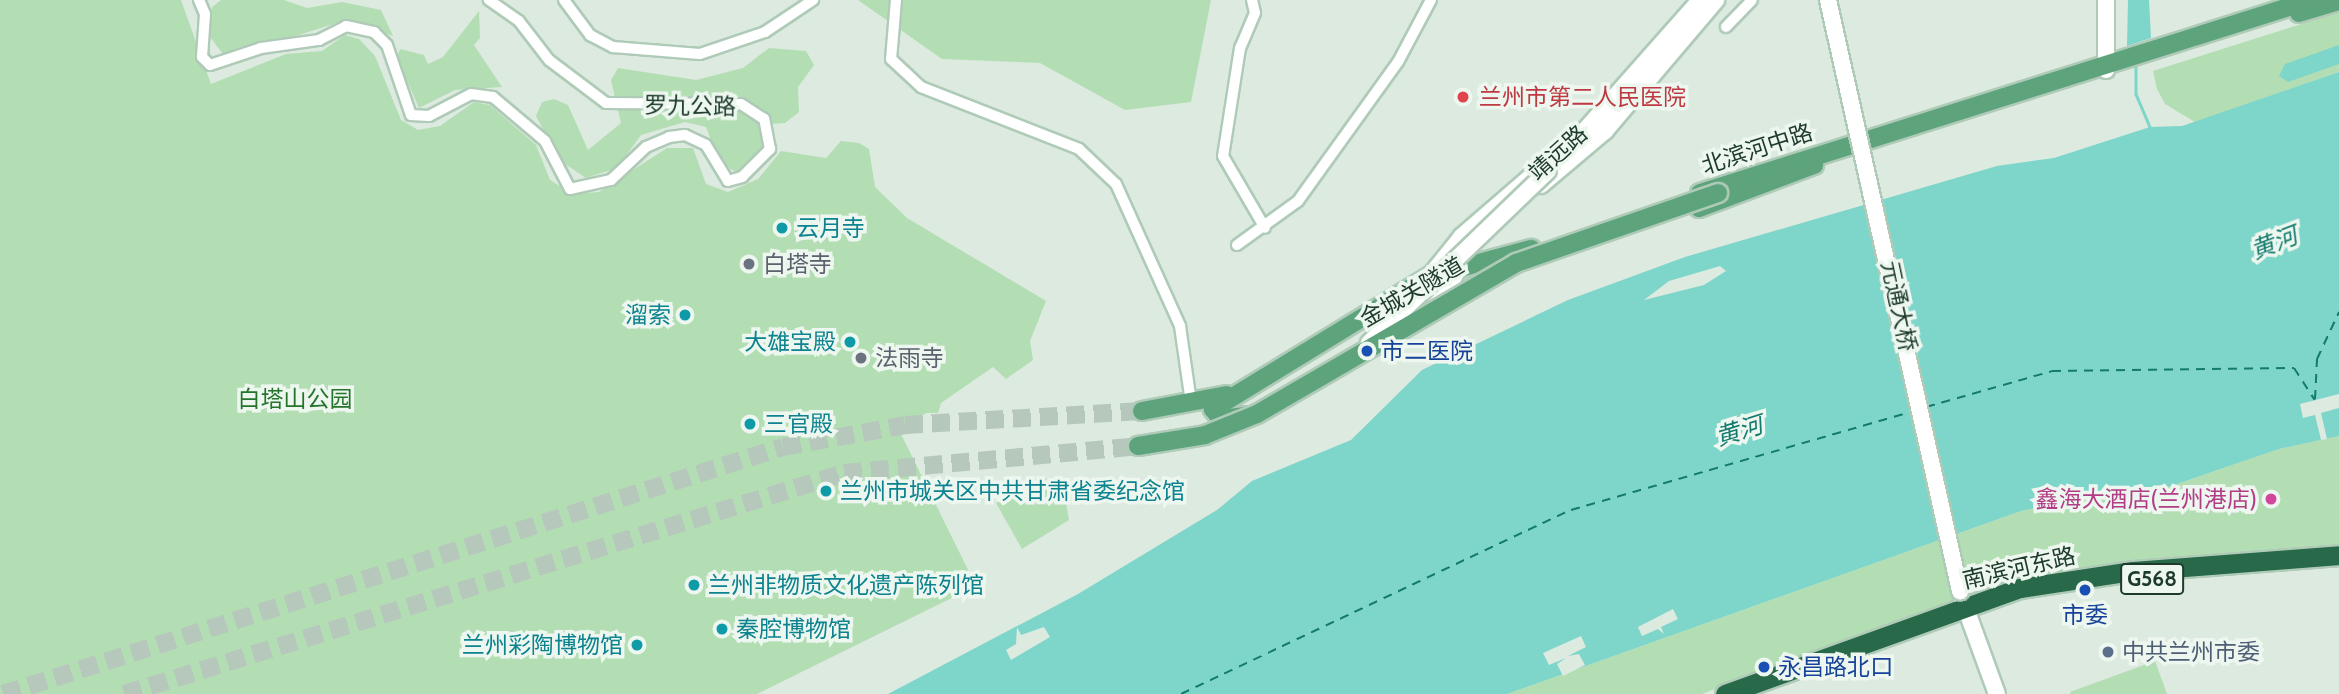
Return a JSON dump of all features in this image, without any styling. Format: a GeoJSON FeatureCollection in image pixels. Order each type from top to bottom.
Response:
{"type":"FeatureCollection","features":[{"type":"Feature","properties":{"kind":"highway","name":"南滨河东路"},"geometry":{"type":"LineString","coordinates":[[1725,694],[1964,603],[2064,580],[2339,555]]}},
{"type":"Feature","properties":{"kind":"highway","name":"南滨河东路"},"geometry":{"type":"LineString","coordinates":[[1746,694],[1964,603],[2113,582],[2339,563]]}},
{"type":"Feature","properties":{"kind":"main road","name":"靖远路"},"geometry":{"type":"LineString","coordinates":[[1430,276],[1462,236],[1586,129],[1700,0]]}},
{"type":"Feature","properties":{"kind":"main road","name":"靖远路"},"geometry":{"type":"LineString","coordinates":[[1435,304],[1456,269],[1510,211],[1605,131],[1627,99],[1660,72],[1716,0]]}},
{"type":"Feature","properties":{"kind":"main road","name":"元通大桥"},"geometry":{"type":"LineString","coordinates":[[1828,0],[1964,603],[1997,694]]}},
{"type":"Feature","properties":{"kind":"main road"},"geometry":{"type":"LineString","coordinates":[[2104,66],[2106,0]]}},
{"type":"Feature","properties":{"kind":"main road","name":"北滨河中路"},"geometry":{"type":"LineString","coordinates":[[2148,53],[2311,0]]}},
{"type":"Feature","properties":{"kind":"main road","name":"北滨河中路"},"geometry":{"type":"LineString","coordinates":[[1240,390],[1285,369],[1430,276],[2127,59],[2339,1]]}},
{"type":"Feature","properties":{"kind":"main road","name":"北滨河中路"},"geometry":{"type":"LineString","coordinates":[[1814,165],[2104,66]]}},
{"type":"Feature","properties":{"kind":"main road"},"geometry":{"type":"LineString","coordinates":[[1367,345],[1627,99]]}},
{"type":"Feature","properties":{"kind":"main road"},"geometry":{"type":"LineString","coordinates":[[1240,390],[1213,409],[1217,417],[1277,409],[1435,304],[1515,265],[1786,181],[1814,165]]}},
{"type":"Feature","properties":{"kind":"main road","name":"金城关隧道"},"geometry":{"type":"LineString","coordinates":[[1139,446],[1205,435],[1257,414],[1367,345],[1516,263],[1718,193],[1814,165]]}},
{"type":"Feature","properties":{"kind":"main road"},"geometry":{"type":"LineString","coordinates":[[1430,276],[1435,304]]}},
{"type":"Feature","properties":{"kind":"main road"},"geometry":{"type":"LineString","coordinates":[[1142,411],[1240,390]]}},
{"type":"Feature","properties":{"kind":"street","name":"罗九公路"},"geometry":{"type":"LineString","coordinates":[[199,0],[205,14],[201,50],[210,65],[261,48],[319,40],[346,26],[373,32],[387,45],[411,115],[429,116],[471,94],[493,97],[545,141],[570,189],[611,180],[646,147],[669,137],[685,135],[706,145],[728,181],[742,177],[770,149],[764,119],[741,104],[606,103],[550,60],[519,20],[489,0]]}},
{"type":"Feature","properties":{"kind":"street"},"geometry":{"type":"LineString","coordinates":[[564,0],[590,35],[613,47],[700,54],[765,32],[813,0]]}},
{"type":"Feature","properties":{"kind":"street"},"geometry":{"type":"LineString","coordinates":[[898,0],[888,46],[891,59],[913,81],[967,110],[1079,149],[1116,184],[1180,326],[1191,402]]}},
{"type":"Feature","properties":{"kind":"street"},"geometry":{"type":"LineString","coordinates":[[1252,0],[1255,13],[1240,48],[1223,156],[1265,228]]}},
{"type":"Feature","properties":{"kind":"street"},"geometry":{"type":"LineString","coordinates":[[1237,245],[1265,228],[1298,201],[1398,62],[1431,0]]}},
{"type":"Feature","properties":{"kind":"street"},"geometry":{"type":"LineString","coordinates":[[1726,27],[1752,0]]}},
{"type":"Feature","properties":{"kind":"green space","name":"白塔山公园"},"geometry":{"type":"Polygon","coordinates":[[[0,0],[181,0],[211,84],[286,54],[322,51],[345,35],[359,39],[375,56],[401,120],[418,130],[440,126],[474,102],[490,105],[536,145],[550,180],[572,194],[599,192],[667,148],[693,148],[706,184],[728,192],[758,179],[781,151],[826,158],[841,141],[859,143],[869,149],[875,187],[907,218],[1046,301],[1030,341],[1033,360],[1006,379],[993,367],[941,403],[938,413],[926,413],[900,432],[976,586],[757,694],[0,694],[0,0]]]}},
{"type":"Feature","properties":{"kind":"green space"},"geometry":{"type":"Polygon","coordinates":[[[221,0],[284,0],[307,8],[342,2],[381,10],[393,36],[346,20],[226,58],[210,37],[212,7],[221,0]]]}},
{"type":"Feature","properties":{"kind":"green space"},"geometry":{"type":"Polygon","coordinates":[[[858,0],[1211,0],[1191,102],[1125,110],[1040,63],[942,59],[858,0]]]}},
{"type":"Feature","properties":{"kind":"green space"},"geometry":{"type":"Polygon","coordinates":[[[479,11],[480,38],[474,45],[502,87],[455,90],[419,108],[397,58],[400,49],[424,55],[428,64],[443,57],[479,11]]]}},
{"type":"Feature","properties":{"kind":"green space"},"geometry":{"type":"Polygon","coordinates":[[[2339,12],[2339,72],[2195,122],[2165,104],[2157,89],[2153,71],[2339,12]]]}},
{"type":"Feature","properties":{"kind":"green space"},"geometry":{"type":"Polygon","coordinates":[[[769,48],[806,51],[814,65],[798,87],[799,112],[785,123],[770,124],[764,150],[737,172],[720,164],[706,127],[685,122],[641,135],[617,168],[586,178],[559,160],[536,116],[542,102],[554,99],[568,105],[588,150],[621,123],[611,80],[618,68],[696,80],[743,68],[769,48]]]}},
{"type":"Feature","properties":{"kind":"green space"},"geometry":{"type":"Polygon","coordinates":[[[2339,436],[2339,549],[2024,581],[1864,632],[1702,694],[1507,694],[2021,511],[2096,495],[2136,498],[2279,449],[2339,436]]]}},
{"type":"Feature","properties":{"kind":"green space"},"geometry":{"type":"Polygon","coordinates":[[[1046,478],[1055,495],[1064,492],[1069,520],[1022,549],[996,503],[1046,478]]]}},
{"type":"Feature","properties":{"kind":"green space"},"geometry":{"type":"Polygon","coordinates":[[[2155,661],[2167,694],[2070,692],[2155,661]]]}},
{"type":"Feature","properties":{"kind":"water"},"geometry":{"type":"Polygon","coordinates":[[[2128,0],[2149,0],[2151,38],[2127,46],[2128,0]]]}},
{"type":"Feature","properties":{"kind":"water"},"geometry":{"type":"Polygon","coordinates":[[[2339,45],[2339,64],[2288,82],[2279,76],[2285,64],[2339,45]]]}},
{"type":"Feature","properties":{"kind":"water","name":"黄河"},"geometry":{"type":"Polygon","coordinates":[[[2339,72],[2339,436],[2279,449],[2136,498],[2096,495],[2021,511],[1507,694],[888,694],[1078,594],[1217,510],[1252,481],[1351,440],[1422,370],[1568,300],[1685,257],[1997,166],[2054,158],[2150,127],[2182,126],[2339,72]],[[1720,266],[1669,281],[1644,300],[1704,285],[1726,271],[1720,266]]]}},
{"type":"Feature","properties":{"kind":"pier"},"geometry":{"type":"Polygon","coordinates":[[[2339,394],[2339,408],[2321,413],[2327,439],[2321,440],[2315,415],[2303,418],[2300,404],[2339,394]]]}},
{"type":"Feature","properties":{"kind":"pier"},"geometry":{"type":"Polygon","coordinates":[[[1673,609],[1678,619],[1661,627],[1664,634],[1658,629],[1642,636],[1638,627],[1673,609]]]}},
{"type":"Feature","properties":{"kind":"pier"},"geometry":{"type":"Polygon","coordinates":[[[1017,627],[1021,635],[1044,627],[1050,637],[1011,660],[1006,650],[1016,644],[1017,627]]]}},
{"type":"Feature","properties":{"kind":"pier"},"geometry":{"type":"Polygon","coordinates":[[[1581,636],[1586,647],[1568,656],[1579,654],[1585,665],[1563,676],[1557,664],[1566,658],[1549,665],[1543,653],[1581,636]]]}},
{"type":"Feature","properties":{"kind":"waterway"},"geometry":{"type":"LineString","coordinates":[[2136,63],[2136,94],[2151,129]]}},
{"type":"Feature","properties":{"kind":"ferry route"},"geometry":{"type":"LineString","coordinates":[[2315,399],[2317,359],[2339,312]]}},
{"type":"Feature","properties":{"kind":"ferry route"},"geometry":{"type":"LineString","coordinates":[[1926,407],[2052,371],[2294,368],[2315,400]]}},
{"type":"Feature","properties":{"kind":"ferry route"},"geometry":{"type":"LineString","coordinates":[[1181,694],[1571,510],[1914,411]]}},
{"type":"Feature","properties":{"kind":"tunnel"},"geometry":{"type":"LineString","coordinates":[[3,694],[783,447],[905,425],[1142,411]]}},
{"type":"Feature","properties":{"kind":"tunnel"},"geometry":{"type":"LineString","coordinates":[[124,694],[844,473],[1138,446]]}},
{"type":"Feature","properties":{"kind":"place","name":"兰州市第二人民医院"},"geometry":{"type":"Point","coordinates":[1463,97]}},
{"type":"Feature","properties":{"kind":"place","name":"云月寺"},"geometry":{"type":"Point","coordinates":[782,228]}},
{"type":"Feature","properties":{"kind":"place","name":"白塔寺"},"geometry":{"type":"Point","coordinates":[749,264]}},
{"type":"Feature","properties":{"kind":"place","name":"溜索"},"geometry":{"type":"Point","coordinates":[685,315]}},
{"type":"Feature","properties":{"kind":"place","name":"大雄宝殿"},"geometry":{"type":"Point","coordinates":[850,342]}},
{"type":"Feature","properties":{"kind":"place","name":"市二医院"},"geometry":{"type":"Point","coordinates":[1367,351]}},
{"type":"Feature","properties":{"kind":"place","name":"法雨寺"},"geometry":{"type":"Point","coordinates":[861,358]}},
{"type":"Feature","properties":{"kind":"place","name":"三官殿"},"geometry":{"type":"Point","coordinates":[750,424]}},
{"type":"Feature","properties":{"kind":"place","name":"兰州市城关区中共甘肃省委纪念馆"},"geometry":{"type":"Point","coordinates":[826,491]}},
{"type":"Feature","properties":{"kind":"place","name":"鑫海大酒店(兰州港店)"},"geometry":{"type":"Point","coordinates":[2271,499]}},
{"type":"Feature","properties":{"kind":"place","name":"兰州非物质文化遗产陈列馆"},"geometry":{"type":"Point","coordinates":[694,585]}},
{"type":"Feature","properties":{"kind":"place","name":"市委"},"geometry":{"type":"Point","coordinates":[2085,590]}},
{"type":"Feature","properties":{"kind":"place","name":"秦腔博物馆"},"geometry":{"type":"Point","coordinates":[722,629]}},
{"type":"Feature","properties":{"kind":"place","name":"兰州彩陶博物馆"},"geometry":{"type":"Point","coordinates":[637,645]}},
{"type":"Feature","properties":{"kind":"place","name":"中共兰州市委"},"geometry":{"type":"Point","coordinates":[2108,652]}},
{"type":"Feature","properties":{"kind":"place","name":"永昌路北口"},"geometry":{"type":"Point","coordinates":[1764,667]}}]}
